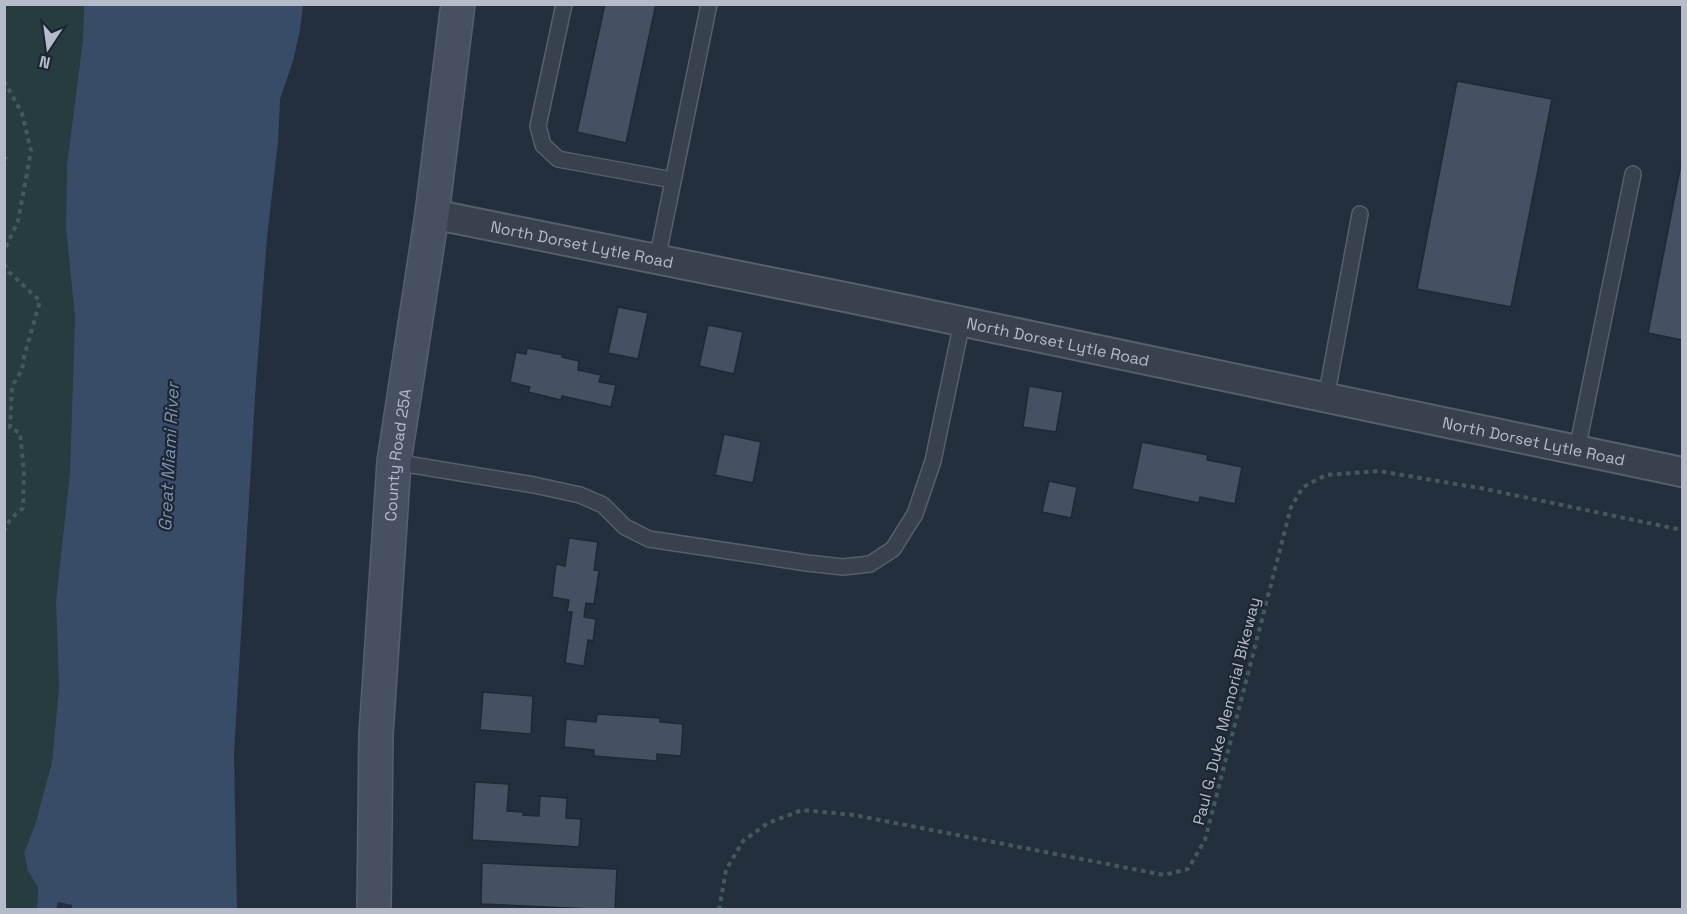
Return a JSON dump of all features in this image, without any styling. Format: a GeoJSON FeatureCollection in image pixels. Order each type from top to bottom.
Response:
{"type":"FeatureCollection","features":[{"type":"Feature","properties":{"kind":"main road","name":"County Road 25A"},"geometry":{"type":"LineString","coordinates":[[374,909],[376,735],[394,462],[432,214],[459,4]]}},
{"type":"Feature","properties":{"kind":"street","name":"North Dorset Lytle Road"},"geometry":{"type":"LineString","coordinates":[[432,214],[1683,472]]}},
{"type":"Feature","properties":{"kind":"lane"},"geometry":{"type":"LineString","coordinates":[[564,4],[538,126],[543,145],[558,159],[673,180]]}},
{"type":"Feature","properties":{"kind":"lane"},"geometry":{"type":"LineString","coordinates":[[657,260],[709,4]]}},
{"type":"Feature","properties":{"kind":"lane"},"geometry":{"type":"LineString","coordinates":[[1577,450],[1633,174]]}},
{"type":"Feature","properties":{"kind":"lane"},"geometry":{"type":"LineString","coordinates":[[1326,398],[1360,214]]}},
{"type":"Feature","properties":{"kind":"lane"},"geometry":{"type":"LineString","coordinates":[[394,462],[534,485],[580,495],[603,505],[625,527],[650,539],[807,563],[843,567],[870,564],[893,549],[915,514],[933,461],[962,322]]}},
{"type":"Feature","properties":{"kind":"path"},"geometry":{"type":"LineString","coordinates":[[4,81],[22,113],[31,151],[18,221],[4,251]]}},
{"type":"Feature","properties":{"kind":"path"},"geometry":{"type":"LineString","coordinates":[[4,156],[8,161],[4,166]]}},
{"type":"Feature","properties":{"kind":"path"},"geometry":{"type":"LineString","coordinates":[[4,264],[9,272],[40,301],[21,370],[12,386],[10,428],[20,433],[24,471],[23,508],[12,518],[4,532]]}},
{"type":"Feature","properties":{"kind":"path","name":"Paul G. Duke Memorial Bikeway"},"geometry":{"type":"LineString","coordinates":[[719,909],[726,870],[743,841],[768,823],[802,810],[854,815],[1164,875],[1188,869],[1205,840],[1291,507],[1303,487],[1326,475],[1379,471],[1480,488],[1683,530]]}},
{"type":"Feature","properties":{"kind":"green space"},"geometry":{"type":"Polygon","coordinates":[[[5,5],[84,5],[83,39],[67,165],[66,228],[75,318],[70,472],[56,601],[59,687],[52,762],[35,825],[24,853],[28,871],[38,886],[37,909],[5,910],[5,5]]]}},
{"type":"Feature","properties":{"kind":"water","name":"Great Miami River"},"geometry":{"type":"Polygon","coordinates":[[[84,5],[303,5],[293,61],[280,99],[256,381],[234,753],[237,909],[72,910],[72,905],[58,902],[56,909],[37,909],[38,887],[28,871],[24,853],[35,825],[52,762],[59,688],[56,601],[70,472],[75,318],[66,228],[67,165],[83,39],[84,5]]]}},
{"type":"Feature","properties":{"kind":"building"},"geometry":{"type":"Polygon","coordinates":[[[605,4],[656,4],[626,143],[577,132],[605,4]]]}},
{"type":"Feature","properties":{"kind":"building"},"geometry":{"type":"Polygon","coordinates":[[[1457,81],[1552,99],[1511,307],[1417,289],[1457,81]]]}},
{"type":"Feature","properties":{"kind":"building"},"geometry":{"type":"Polygon","coordinates":[[[1682,159],[1682,340],[1648,333],[1682,159]]]}},
{"type":"Feature","properties":{"kind":"building"},"geometry":{"type":"Polygon","coordinates":[[[618,307],[648,313],[638,359],[608,353],[618,307]]]}},
{"type":"Feature","properties":{"kind":"building"},"geometry":{"type":"Polygon","coordinates":[[[708,325],[743,332],[734,374],[699,366],[708,325]]]}},
{"type":"Feature","properties":{"kind":"building"},"geometry":{"type":"Polygon","coordinates":[[[527,348],[563,355],[562,357],[579,361],[578,370],[601,375],[599,382],[616,385],[611,407],[562,396],[561,400],[528,392],[530,387],[510,382],[516,352],[526,354],[527,348]]]}},
{"type":"Feature","properties":{"kind":"building"},"geometry":{"type":"Polygon","coordinates":[[[1029,386],[1063,392],[1056,432],[1023,427],[1029,386]]]}},
{"type":"Feature","properties":{"kind":"building"},"geometry":{"type":"Polygon","coordinates":[[[724,434],[761,442],[753,483],[715,475],[724,434]]]}},
{"type":"Feature","properties":{"kind":"building"},"geometry":{"type":"Polygon","coordinates":[[[1142,442],[1208,455],[1207,460],[1242,467],[1235,504],[1200,497],[1199,503],[1132,489],[1142,442]]]}},
{"type":"Feature","properties":{"kind":"building"},"geometry":{"type":"Polygon","coordinates":[[[1049,481],[1077,487],[1071,518],[1042,512],[1049,481]]]}},
{"type":"Feature","properties":{"kind":"building"},"geometry":{"type":"Polygon","coordinates":[[[569,538],[598,542],[594,570],[599,571],[594,604],[586,603],[584,617],[596,619],[593,641],[588,640],[584,666],[565,663],[572,612],[567,612],[569,600],[552,597],[556,564],[565,566],[569,538]]]}},
{"type":"Feature","properties":{"kind":"building"},"geometry":{"type":"Polygon","coordinates":[[[483,692],[533,696],[531,734],[480,730],[483,692]]]}},
{"type":"Feature","properties":{"kind":"building"},"geometry":{"type":"Polygon","coordinates":[[[597,714],[660,718],[660,722],[683,724],[681,756],[657,754],[657,761],[594,756],[594,750],[564,747],[566,719],[596,722],[597,714]]]}},
{"type":"Feature","properties":{"kind":"building"},"geometry":{"type":"Polygon","coordinates":[[[475,782],[509,784],[507,811],[523,812],[523,815],[539,816],[540,796],[567,798],[566,818],[581,819],[579,847],[472,840],[475,782]]]}},
{"type":"Feature","properties":{"kind":"building"},"geometry":{"type":"Polygon","coordinates":[[[482,863],[617,869],[615,910],[481,904],[482,863]]]}}]}
